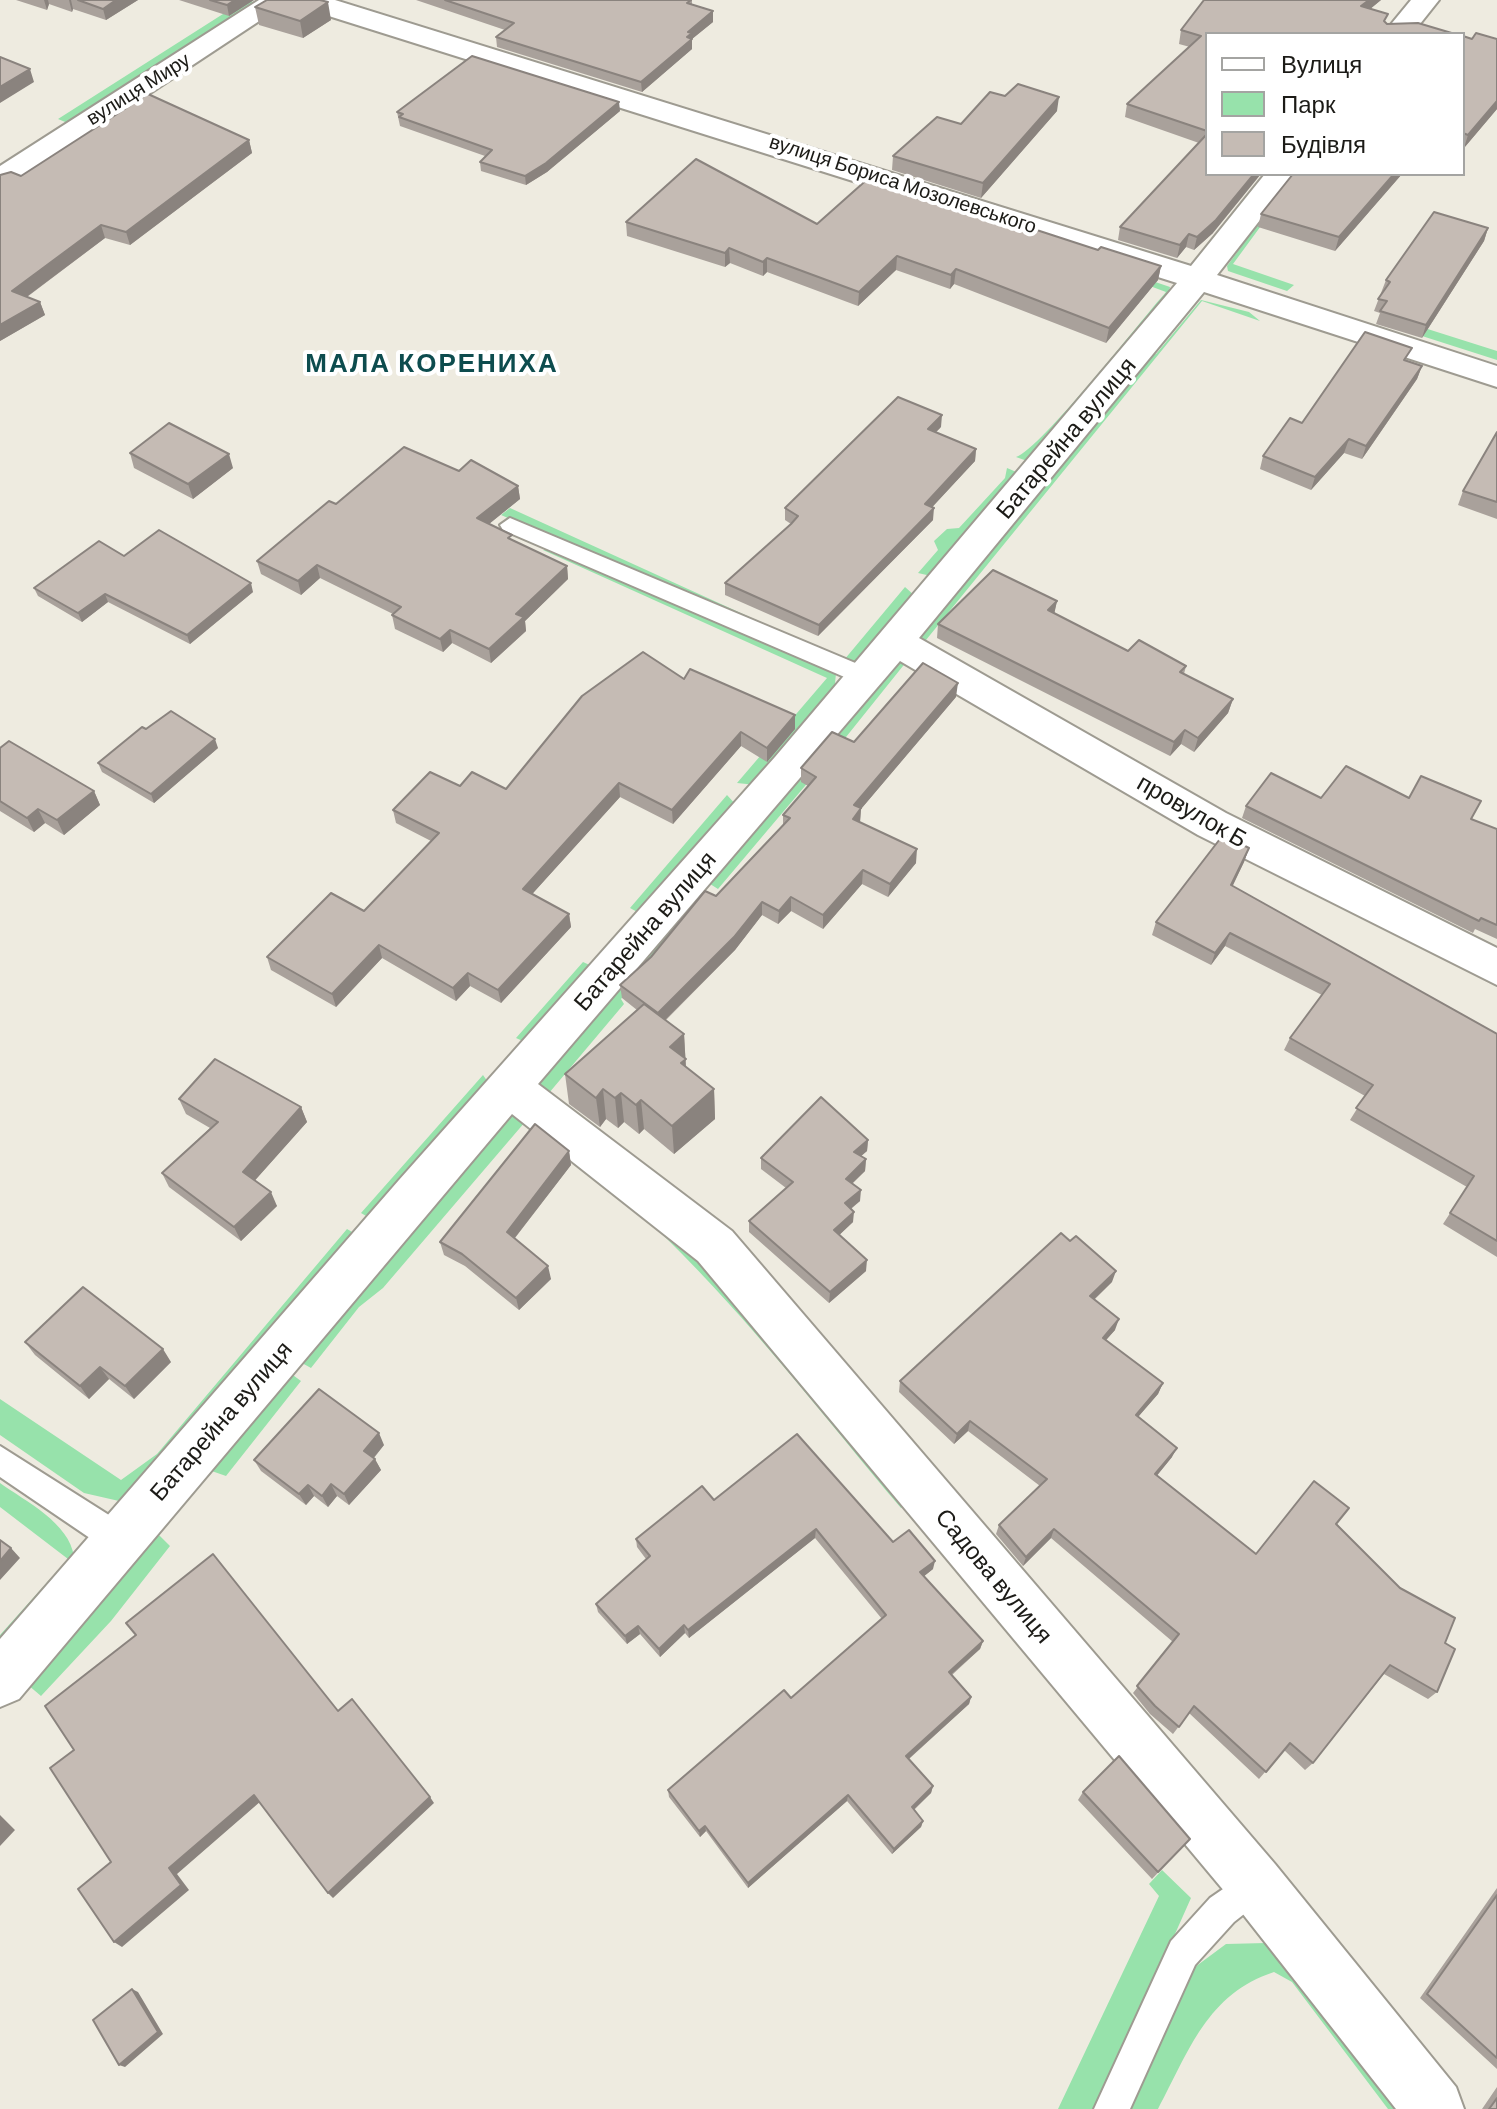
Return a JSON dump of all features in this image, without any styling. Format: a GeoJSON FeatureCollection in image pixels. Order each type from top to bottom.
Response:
{"type":"FeatureCollection","features":[{"type":"Feature","properties":{"kind":"street","name":"вулиця Миру"},"geometry":{"type":"LineString","coordinates":[[0,179],[277,0]]}},
{"type":"Feature","properties":{"kind":"street","name":"вулиця Бориса Мозолевського"},"geometry":{"type":"LineString","coordinates":[[307,0],[1198,277],[1497,377]]}},
{"type":"Feature","properties":{"kind":"street"},"geometry":{"type":"LineString","coordinates":[[1399,32],[1425,0]]}},
{"type":"Feature","properties":{"kind":"street","name":"Батарейна вулиця"},"geometry":{"type":"LineString","coordinates":[[0,1680],[405,1204],[509,1090],[895,641],[1279,176]]}},
{"type":"Feature","properties":{"kind":"street","name":"провулок Б"},"geometry":{"type":"LineString","coordinates":[[895,641],[1225,831],[1497,968]]}},
{"type":"Feature","properties":{"kind":"street","name":"Садова вулиця"},"geometry":{"type":"LineString","coordinates":[[509,1090],[538,1107],[715,1246],[1255,1884],[1434,2109]]}},
{"type":"Feature","properties":{"kind":"lane"},"geometry":{"type":"LineString","coordinates":[[510,525],[864,676]]}},
{"type":"Feature","properties":{"kind":"lane"},"geometry":{"type":"LineString","coordinates":[[0,1460],[120,1540]]}},
{"type":"Feature","properties":{"kind":"lane"},"geometry":{"type":"LineString","coordinates":[[1112,2109],[1183,1953],[1222,1910],[1255,1884]]}},
{"type":"Feature","properties":{"kind":"green space"},"geometry":{"type":"Polygon","coordinates":[[[245,0],[258,3],[70,124],[58,119],[245,0]]]}},
{"type":"Feature","properties":{"kind":"green space"},"geometry":{"type":"Polygon","coordinates":[[[1277,204],[1233,264],[1294,285],[1287,291],[1228,271],[1227,266],[1266,213],[1277,204]]]}},
{"type":"Feature","properties":{"kind":"green space"},"geometry":{"type":"Polygon","coordinates":[[[1120,270],[1170,287],[1168,297],[1030,462],[1016,457],[1029,449],[1068,409],[1166,292],[1115,273],[1120,270]]]}},
{"type":"Feature","properties":{"kind":"green space"},"geometry":{"type":"Polygon","coordinates":[[[1201,300],[1249,312],[1260,321],[1202,301],[926,640],[933,652],[917,635],[1150,355],[1156,354],[1201,300]]]}},
{"type":"Feature","properties":{"kind":"green space"},"geometry":{"type":"Polygon","coordinates":[[[1396,319],[1497,351],[1497,360],[1397,328],[1396,319]]]}},
{"type":"Feature","properties":{"kind":"green space"},"geometry":{"type":"Polygon","coordinates":[[[1007,468],[1021,474],[931,576],[918,573],[938,550],[934,541],[947,529],[959,528],[1005,478],[1007,468]]]}},
{"type":"Feature","properties":{"kind":"green space"},"geometry":{"type":"Polygon","coordinates":[[[510,508],[844,660],[905,587],[915,596],[858,663],[844,663],[501,515],[510,508]]]}},
{"type":"Feature","properties":{"kind":"green space"},"geometry":{"type":"Polygon","coordinates":[[[557,548],[836,673],[834,694],[756,785],[737,783],[827,678],[543,550],[557,548]]]}},
{"type":"Feature","properties":{"kind":"green space"},"geometry":{"type":"Polygon","coordinates":[[[898,657],[907,661],[834,752],[825,746],[898,657]]]}},
{"type":"Feature","properties":{"kind":"green space"},"geometry":{"type":"Polygon","coordinates":[[[818,754],[821,767],[718,889],[707,882],[818,754]]]}},
{"type":"Feature","properties":{"kind":"green space"},"geometry":{"type":"Polygon","coordinates":[[[727,795],[737,806],[641,914],[630,908],[727,795]]]}},
{"type":"Feature","properties":{"kind":"green space"},"geometry":{"type":"Polygon","coordinates":[[[698,892],[711,898],[621,999],[624,1004],[549,1093],[539,1088],[543,1077],[698,892]]]}},
{"type":"Feature","properties":{"kind":"green space"},"geometry":{"type":"Polygon","coordinates":[[[583,962],[594,967],[527,1043],[516,1038],[583,962]]]}},
{"type":"Feature","properties":{"kind":"green space"},"geometry":{"type":"Polygon","coordinates":[[[483,1075],[490,1085],[373,1220],[361,1213],[483,1075]]]}},
{"type":"Feature","properties":{"kind":"green space"},"geometry":{"type":"Polygon","coordinates":[[[529,1113],[676,1232],[908,1502],[901,1508],[757,1336],[666,1238],[597,1178],[525,1122],[383,1288],[359,1307],[311,1368],[302,1363],[299,1354],[509,1114],[529,1113]]]}},
{"type":"Feature","properties":{"kind":"green space"},"geometry":{"type":"Polygon","coordinates":[[[347,1229],[359,1236],[151,1479],[119,1501],[84,1493],[0,1435],[0,1399],[121,1480],[157,1454],[347,1229]]]}},
{"type":"Feature","properties":{"kind":"green space"},"geometry":{"type":"Polygon","coordinates":[[[286,1370],[301,1381],[226,1476],[203,1468],[286,1370]]]}},
{"type":"Feature","properties":{"kind":"green space"},"geometry":{"type":"Polygon","coordinates":[[[0,1483],[55,1523],[71,1545],[74,1557],[0,1642],[0,1635],[68,1559],[0,1507],[0,1483]]]}},
{"type":"Feature","properties":{"kind":"green space"},"geometry":{"type":"Polygon","coordinates":[[[157,1533],[170,1546],[111,1621],[41,1696],[21,1679],[157,1533]]]}},
{"type":"Feature","properties":{"kind":"green space"},"geometry":{"type":"Polygon","coordinates":[[[1162,1870],[1191,1898],[1097,2109],[1058,2109],[1159,1896],[1149,1884],[1162,1870]]]}},
{"type":"Feature","properties":{"kind":"green space"},"geometry":{"type":"Polygon","coordinates":[[[1266,1943],[1409,2109],[1388,2109],[1292,1982],[1274,1972],[1251,1982],[1216,2010],[1202,2027],[1158,2109],[1123,2109],[1191,1970],[1226,1944],[1266,1943]]]}},
{"type":"Feature","properties":{"kind":"building"},"geometry":{"type":"Polygon","coordinates":[[[78,0],[116,0],[103,9],[78,0]]]}},
{"type":"Feature","properties":{"kind":"building"},"geometry":{"type":"Polygon","coordinates":[[[210,0],[235,0],[227,5],[210,0]]]}},
{"type":"Feature","properties":{"kind":"building"},"geometry":{"type":"Polygon","coordinates":[[[267,0],[328,2],[300,21],[255,7],[267,0]]]}},
{"type":"Feature","properties":{"kind":"building"},"geometry":{"type":"Polygon","coordinates":[[[445,0],[691,0],[687,3],[713,11],[688,32],[692,33],[687,37],[692,39],[641,82],[496,37],[514,23],[445,0]]]}},
{"type":"Feature","properties":{"kind":"building"},"geometry":{"type":"Polygon","coordinates":[[[1204,0],[1369,0],[1361,6],[1388,14],[1384,21],[1387,24],[1418,23],[1448,32],[1205,32],[1205,130],[1127,104],[1201,36],[1181,30],[1204,0]]]}},
{"type":"Feature","properties":{"kind":"building"},"geometry":{"type":"Polygon","coordinates":[[[1476,33],[1497,39],[1497,101],[1468,135],[1465,134],[1465,37],[1472,39],[1476,33]]]}},
{"type":"Feature","properties":{"kind":"building"},"geometry":{"type":"Polygon","coordinates":[[[472,56],[619,102],[546,163],[525,176],[480,162],[492,150],[399,117],[403,114],[397,112],[472,56]]]}},
{"type":"Feature","properties":{"kind":"building"},"geometry":{"type":"Polygon","coordinates":[[[0,57],[30,69],[0,87],[0,57]]]}},
{"type":"Feature","properties":{"kind":"building"},"geometry":{"type":"Polygon","coordinates":[[[1018,84],[1059,97],[983,183],[893,156],[937,117],[961,124],[990,92],[1005,96],[1018,84]]]}},
{"type":"Feature","properties":{"kind":"building"},"geometry":{"type":"Polygon","coordinates":[[[148,94],[249,140],[126,232],[101,225],[12,291],[40,302],[0,325],[0,175],[11,172],[21,176],[148,94]]]}},
{"type":"Feature","properties":{"kind":"building"},"geometry":{"type":"Polygon","coordinates":[[[1205,136],[1205,176],[1252,176],[1216,220],[1197,237],[1189,234],[1180,245],[1120,227],[1205,136]]]}},
{"type":"Feature","properties":{"kind":"building"},"geometry":{"type":"Polygon","coordinates":[[[696,159],[817,224],[871,176],[1098,250],[1101,247],[1161,266],[1109,328],[956,269],[951,275],[897,256],[859,292],[767,258],[763,262],[729,248],[725,253],[626,222],[696,159]]]}},
{"type":"Feature","properties":{"kind":"building"},"geometry":{"type":"Polygon","coordinates":[[[1291,176],[1392,176],[1339,237],[1261,214],[1291,176]]]}},
{"type":"Feature","properties":{"kind":"building"},"geometry":{"type":"Polygon","coordinates":[[[1434,212],[1488,228],[1426,325],[1380,311],[1387,301],[1378,299],[1390,282],[1386,280],[1434,212]]]}},
{"type":"Feature","properties":{"kind":"building"},"geometry":{"type":"Polygon","coordinates":[[[1365,332],[1412,348],[1404,360],[1422,366],[1366,446],[1349,439],[1315,477],[1263,456],[1290,418],[1302,423],[1365,332]]]}},
{"type":"Feature","properties":{"kind":"building"},"geometry":{"type":"Polygon","coordinates":[[[898,397],[942,415],[928,429],[976,449],[925,504],[934,508],[819,625],[725,583],[791,524],[798,516],[785,508],[898,397]]]}},
{"type":"Feature","properties":{"kind":"building"},"geometry":{"type":"Polygon","coordinates":[[[169,423],[229,454],[188,484],[130,453],[169,423]]]}},
{"type":"Feature","properties":{"kind":"building"},"geometry":{"type":"Polygon","coordinates":[[[1497,432],[1497,502],[1463,491],[1497,432]]]}},
{"type":"Feature","properties":{"kind":"building"},"geometry":{"type":"Polygon","coordinates":[[[404,447],[459,471],[471,460],[518,486],[477,518],[512,535],[508,538],[567,566],[516,614],[524,617],[489,649],[450,630],[440,639],[392,615],[401,607],[317,565],[298,581],[257,561],[329,501],[336,504],[404,447]]]}},
{"type":"Feature","properties":{"kind":"building"},"geometry":{"type":"Polygon","coordinates":[[[159,530],[251,583],[187,635],[105,594],[78,613],[34,588],[99,541],[124,556],[159,530]]]}},
{"type":"Feature","properties":{"kind":"building"},"geometry":{"type":"Polygon","coordinates":[[[993,570],[1057,601],[1048,610],[1128,651],[1139,640],[1186,666],[1180,672],[1233,699],[1198,738],[1185,730],[1174,742],[938,624],[993,570]]]}},
{"type":"Feature","properties":{"kind":"building"},"geometry":{"type":"Polygon","coordinates":[[[643,652],[684,679],[690,669],[795,715],[767,748],[741,732],[672,810],[619,783],[523,889],[569,914],[498,990],[468,973],[453,988],[379,945],[332,994],[267,957],[331,893],[364,911],[439,833],[393,810],[430,772],[460,786],[472,772],[506,789],[582,696],[643,652]]]}},
{"type":"Feature","properties":{"kind":"building"},"geometry":{"type":"Polygon","coordinates":[[[923,663],[958,683],[854,805],[861,808],[853,819],[917,849],[890,884],[863,870],[823,915],[791,897],[779,911],[762,902],[734,937],[658,1013],[620,985],[651,957],[705,891],[716,896],[790,818],[783,815],[816,777],[801,768],[832,732],[854,742],[923,663]]]}},
{"type":"Feature","properties":{"kind":"building"},"geometry":{"type":"Polygon","coordinates":[[[171,711],[215,739],[151,794],[98,763],[142,727],[146,729],[171,711]]]}},
{"type":"Feature","properties":{"kind":"building"},"geometry":{"type":"Polygon","coordinates":[[[9,741],[94,791],[57,820],[38,809],[27,818],[0,801],[0,748],[9,741]]]}},
{"type":"Feature","properties":{"kind":"building"},"geometry":{"type":"Polygon","coordinates":[[[1346,766],[1409,798],[1421,776],[1481,801],[1471,819],[1497,829],[1497,925],[1481,918],[1479,921],[1246,806],[1271,773],[1321,798],[1346,766]]]}},
{"type":"Feature","properties":{"kind":"building"},"geometry":{"type":"Polygon","coordinates":[[[1223,835],[1249,848],[1231,885],[1497,1034],[1497,1241],[1450,1213],[1474,1176],[1356,1108],[1373,1085],[1290,1038],[1330,984],[1230,933],[1215,953],[1156,922],[1223,835]]]}},
{"type":"Feature","properties":{"kind":"building"},"geometry":{"type":"Polygon","coordinates":[[[644,1004],[684,1034],[670,1047],[686,1059],[681,1063],[714,1089],[672,1126],[641,1100],[636,1105],[621,1093],[615,1098],[603,1089],[596,1098],[565,1074],[644,1004]]]}},
{"type":"Feature","properties":{"kind":"building"},"geometry":{"type":"Polygon","coordinates":[[[215,1059],[301,1107],[243,1172],[271,1192],[234,1227],[162,1173],[218,1122],[179,1099],[215,1059]]]}},
{"type":"Feature","properties":{"kind":"building"},"geometry":{"type":"Polygon","coordinates":[[[821,1097],[868,1140],[854,1152],[866,1159],[846,1179],[861,1190],[845,1203],[854,1212],[834,1230],[867,1260],[830,1292],[749,1221],[793,1182],[761,1158],[821,1097]]]}},
{"type":"Feature","properties":{"kind":"building"},"geometry":{"type":"Polygon","coordinates":[[[535,1124],[569,1151],[507,1232],[548,1266],[516,1298],[462,1254],[440,1242],[535,1124]]]}},
{"type":"Feature","properties":{"kind":"building"},"geometry":{"type":"Polygon","coordinates":[[[1061,1233],[1070,1241],[1076,1236],[1116,1271],[1090,1296],[1119,1319],[1103,1338],[1163,1383],[1136,1415],[1177,1448],[1155,1474],[1256,1554],[1314,1481],[1349,1508],[1336,1524],[1400,1588],[1455,1618],[1445,1643],[1455,1649],[1437,1692],[1390,1665],[1313,1763],[1290,1743],[1266,1772],[1194,1706],[1179,1727],[1137,1686],[1179,1634],[1054,1529],[1026,1557],[999,1525],[1047,1479],[970,1421],[957,1434],[900,1381],[1061,1233]]]}},
{"type":"Feature","properties":{"kind":"building"},"geometry":{"type":"Polygon","coordinates":[[[83,1287],[163,1349],[125,1386],[100,1367],[80,1386],[25,1342],[83,1287]]]}},
{"type":"Feature","properties":{"kind":"building"},"geometry":{"type":"Polygon","coordinates":[[[319,1389],[379,1433],[364,1451],[375,1459],[344,1494],[331,1484],[322,1496],[308,1485],[299,1494],[254,1460],[319,1389]]]}},
{"type":"Feature","properties":{"kind":"building"},"geometry":{"type":"Polygon","coordinates":[[[797,1434],[893,1542],[909,1530],[935,1561],[920,1572],[983,1641],[949,1672],[971,1697],[906,1756],[933,1786],[912,1807],[923,1821],[894,1849],[848,1795],[748,1883],[705,1826],[699,1831],[668,1790],[784,1690],[791,1698],[886,1615],[816,1529],[688,1630],[684,1625],[659,1649],[638,1626],[625,1636],[596,1604],[650,1556],[636,1539],[702,1486],[714,1500],[797,1434]]]}},
{"type":"Feature","properties":{"kind":"building"},"geometry":{"type":"Polygon","coordinates":[[[0,1540],[11,1548],[0,1561],[0,1540]]]}},
{"type":"Feature","properties":{"kind":"building"},"geometry":{"type":"Polygon","coordinates":[[[213,1554],[338,1711],[352,1699],[430,1797],[328,1893],[254,1795],[169,1868],[181,1885],[114,1942],[78,1889],[111,1862],[50,1768],[74,1750],[45,1706],[136,1635],[126,1623],[213,1554]]]}},
{"type":"Feature","properties":{"kind":"building"},"geometry":{"type":"Polygon","coordinates":[[[1119,1756],[1190,1839],[1158,1872],[1083,1792],[1119,1756]]]}},
{"type":"Feature","properties":{"kind":"building"},"geometry":{"type":"Polygon","coordinates":[[[1497,1895],[1497,2058],[1427,1994],[1497,1895]]]}},
{"type":"Feature","properties":{"kind":"building"},"geometry":{"type":"Polygon","coordinates":[[[132,1989],[158,2032],[119,2065],[93,2020],[132,1989]]]}},
{"type":"Feature","properties":{"kind":"building"},"geometry":{"type":"Polygon","coordinates":[[[1497,2098],[1497,2109],[1489,2109],[1497,2098]]]}},
{"type":"Feature","properties":{"kind":"district","name":"МАЛА КОРЕНИХА"},"geometry":{"type":"Point","coordinates":[432,363]}}]}
